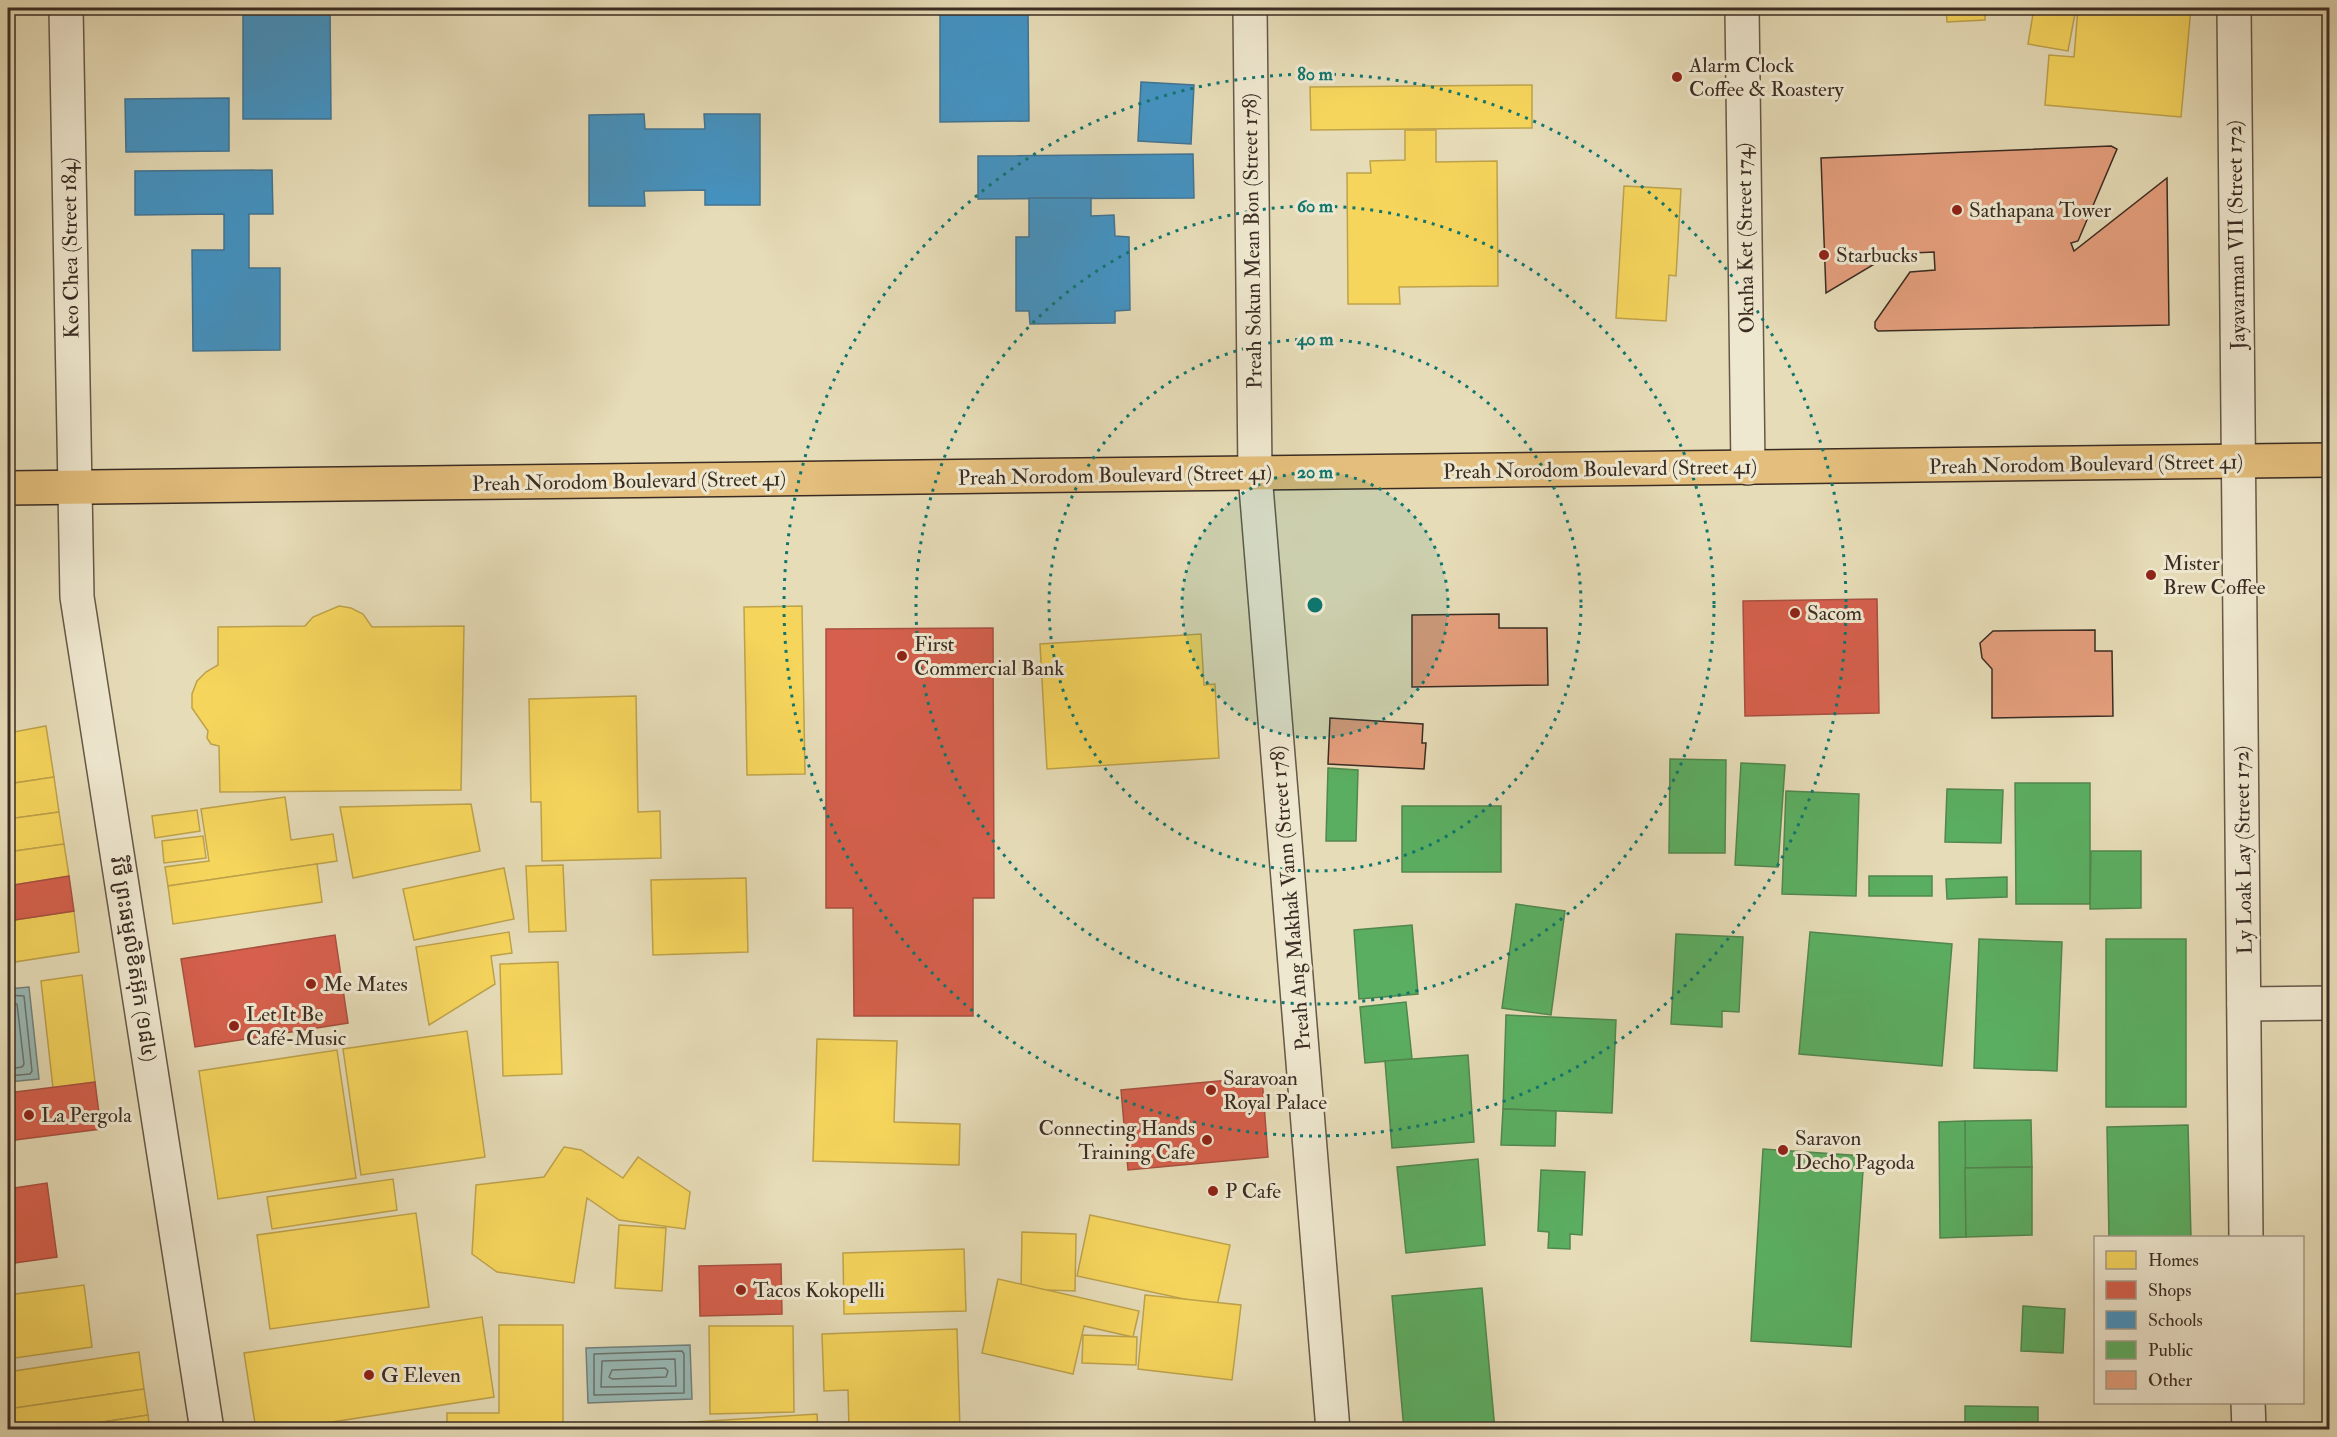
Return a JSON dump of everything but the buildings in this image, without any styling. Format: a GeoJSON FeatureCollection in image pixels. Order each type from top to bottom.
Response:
{"type":"FeatureCollection","features":[{"type":"Feature","properties":{"kind":"main road","name":"Preah Norodom Boulevard (Street 41)"},"geometry":{"type":"LineString","coordinates":[[8,488],[2330,460]]}},
{"type":"Feature","properties":{"kind":"street","name":"Keo Chea (Street 184)"},"geometry":{"type":"LineString","coordinates":[[66,8],[73,488]]}},
{"type":"Feature","properties":{"kind":"street","name":"Preah Sokun Mean Bon (Street 178)"},"geometry":{"type":"LineString","coordinates":[[1250,8],[1255,474]]}},
{"type":"Feature","properties":{"kind":"street","name":"Oknha Ket (Street 174)"},"geometry":{"type":"LineString","coordinates":[[1742,8],[1748,468]]}},
{"type":"Feature","properties":{"kind":"street","name":"Jayavarman VII (Street 172)"},"geometry":{"type":"LineString","coordinates":[[2234,8],[2239,462]]}},
{"type":"Feature","properties":{"kind":"street","name":"Ly Loak Lay (Street 172)"},"geometry":{"type":"LineString","coordinates":[[2239,462],[2247,1236]]}},
{"type":"Feature","properties":{"kind":"street","name":"Preah Ang Makhak Vann (Street 178)"},"geometry":{"type":"LineString","coordinates":[[1255,474],[1333,1430]]}},
{"type":"Feature","properties":{"kind":"street","name":"វិថី ព្រះធម្មលិខិតអ៊ុក (១៨៤)"},"geometry":{"type":"LineString","coordinates":[[73,488],[77,597],[207,1430]]}},
{"type":"Feature","properties":{"kind":"street"},"geometry":{"type":"LineString","coordinates":[[2244,1004],[2330,1003]]}},
{"type":"Feature","properties":{"kind":"street"},"geometry":{"type":"LineString","coordinates":[[2248,1404],[2249,1430]]}},
{"type":"Feature","properties":{"kind":"water"},"geometry":{"type":"Polygon","coordinates":[[[29,987],[39,1079],[8,1082],[8,989],[29,987]]]}},
{"type":"Feature","properties":{"kind":"water"},"geometry":{"type":"Polygon","coordinates":[[[690,1345],[692,1399],[588,1403],[586,1348],[690,1345]]]}},
{"type":"Feature","properties":{"kind":"place","name":"Alarm Clock Coffee & Roastery"},"geometry":{"type":"Point","coordinates":[1677,77]}},
{"type":"Feature","properties":{"kind":"place","name":"Sathapana Tower"},"geometry":{"type":"Point","coordinates":[1957,210]}},
{"type":"Feature","properties":{"kind":"place","name":"Starbucks"},"geometry":{"type":"Point","coordinates":[1824,255]}},
{"type":"Feature","properties":{"kind":"place","name":"Mister Brew Coffee"},"geometry":{"type":"Point","coordinates":[2151,575]}},
{"type":"Feature","properties":{"kind":"place","name":"Sacom"},"geometry":{"type":"Point","coordinates":[1795,613]}},
{"type":"Feature","properties":{"kind":"place","name":"First Commercial Bank"},"geometry":{"type":"Point","coordinates":[902,656]}},
{"type":"Feature","properties":{"kind":"place","name":"Me Mates"},"geometry":{"type":"Point","coordinates":[311,984]}},
{"type":"Feature","properties":{"kind":"place","name":"Let It Be Café-Music"},"geometry":{"type":"Point","coordinates":[234,1026]}},
{"type":"Feature","properties":{"kind":"place","name":"Saravoan Royal Palace"},"geometry":{"type":"Point","coordinates":[1211,1090]}},
{"type":"Feature","properties":{"kind":"place","name":"La Pergola"},"geometry":{"type":"Point","coordinates":[29,1115]}},
{"type":"Feature","properties":{"kind":"place","name":"Connecting Hands Training Cafe"},"geometry":{"type":"Point","coordinates":[1207,1140]}},
{"type":"Feature","properties":{"kind":"place","name":"Saravon Decho Pagoda"},"geometry":{"type":"Point","coordinates":[1783,1150]}},
{"type":"Feature","properties":{"kind":"place","name":"P Cafe"},"geometry":{"type":"Point","coordinates":[1213,1191]}},
{"type":"Feature","properties":{"kind":"place","name":"Tacos Kokopelli"},"geometry":{"type":"Point","coordinates":[741,1290]}},
{"type":"Feature","properties":{"kind":"place","name":"G Eleven"},"geometry":{"type":"Point","coordinates":[369,1375]}}]}
